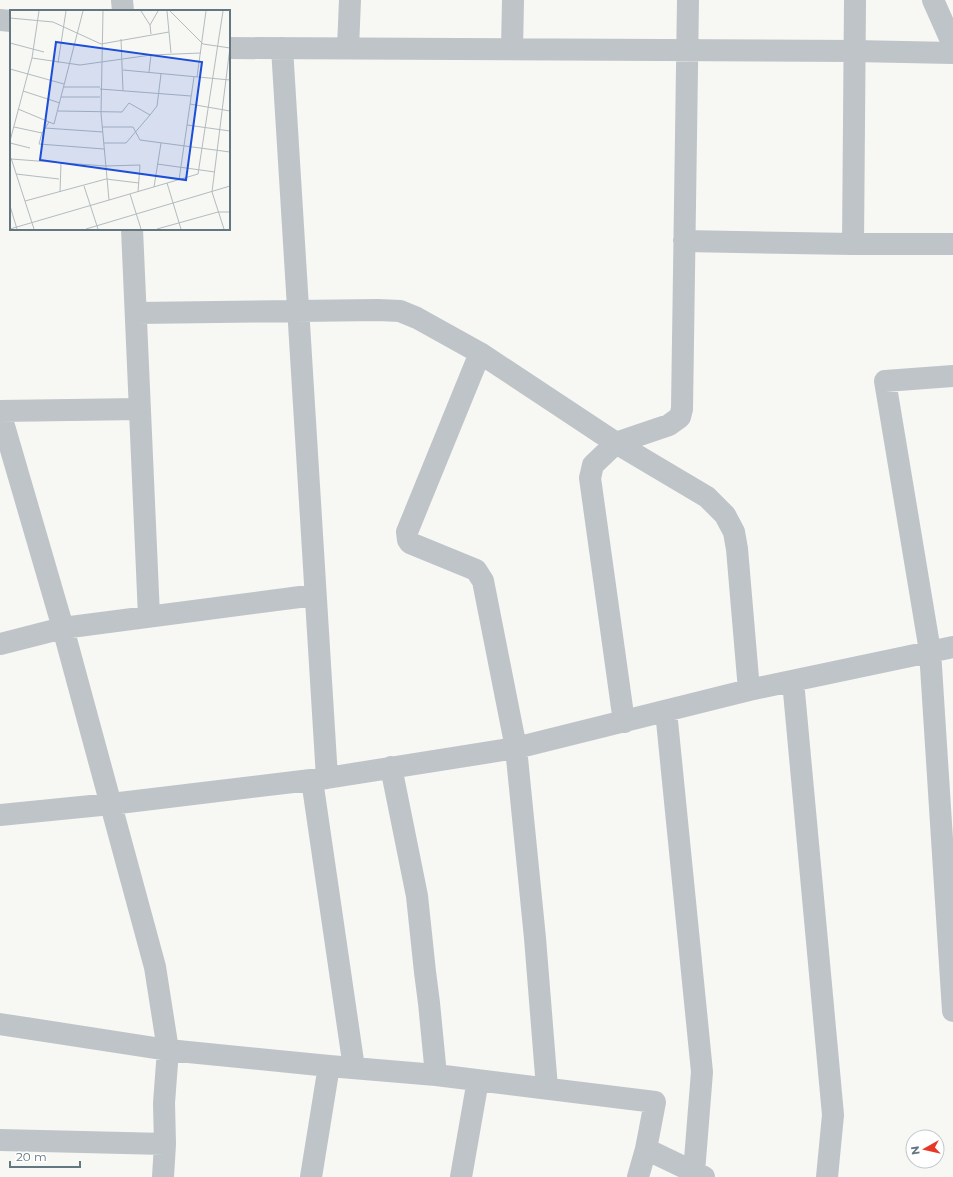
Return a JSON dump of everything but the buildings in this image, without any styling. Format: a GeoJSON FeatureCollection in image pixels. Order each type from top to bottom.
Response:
{"type":"FeatureCollection","features":[{"type":"Feature","properties":{"kind":"street"},"geometry":{"type":"LineString","coordinates":[[348,48],[350,0]]}},
{"type":"Feature","properties":{"kind":"street"},"geometry":{"type":"LineString","coordinates":[[512,49],[513,0]]}},
{"type":"Feature","properties":{"kind":"street"},"geometry":{"type":"LineString","coordinates":[[624,722],[590,478],[593,465],[616,443],[669,425],[680,417],[682,398],[688,0]]}},
{"type":"Feature","properties":{"kind":"street"},"geometry":{"type":"LineString","coordinates":[[853,244],[855,0]]}},
{"type":"Feature","properties":{"kind":"street"},"geometry":{"type":"LineString","coordinates":[[933,0],[953,45]]}},
{"type":"Feature","properties":{"kind":"street"},"geometry":{"type":"LineString","coordinates":[[0,20],[10,21]]}},
{"type":"Feature","properties":{"kind":"street"},"geometry":{"type":"LineString","coordinates":[[230,48],[854,51],[953,53]]}},
{"type":"Feature","properties":{"kind":"street"},"geometry":{"type":"LineString","coordinates":[[282,48],[315,595],[319,779],[354,1068]]}},
{"type":"Feature","properties":{"kind":"street"},"geometry":{"type":"LineString","coordinates":[[132,230],[149,616]]}},
{"type":"Feature","properties":{"kind":"street"},"geometry":{"type":"LineString","coordinates":[[684,241],[953,244]]}},
{"type":"Feature","properties":{"kind":"street"},"geometry":{"type":"LineString","coordinates":[[136,313],[400,311],[417,318],[480,353],[616,443],[707,497],[725,515],[734,532],[737,549],[749,690]]}},
{"type":"Feature","properties":{"kind":"street"},"geometry":{"type":"LineString","coordinates":[[480,353],[407,532],[407,536],[410,543],[476,570],[483,581],[516,748],[535,938],[547,1088]]}},
{"type":"Feature","properties":{"kind":"street"},"geometry":{"type":"LineString","coordinates":[[953,376],[886,381],[930,651],[953,1011]]}},
{"type":"Feature","properties":{"kind":"street"},"geometry":{"type":"LineString","coordinates":[[140,409],[0,412],[64,628],[155,967],[168,1050],[164,1103],[165,1144],[163,1177]]}},
{"type":"Feature","properties":{"kind":"street"},"geometry":{"type":"LineString","coordinates":[[0,644],[64,628],[315,595]]}},
{"type":"Feature","properties":{"kind":"street"},"geometry":{"type":"LineString","coordinates":[[0,815],[111,804],[319,779],[516,748],[749,690],[953,647]]}},
{"type":"Feature","properties":{"kind":"street"},"geometry":{"type":"LineString","coordinates":[[792,681],[833,1115],[827,1177]]}},
{"type":"Feature","properties":{"kind":"street"},"geometry":{"type":"LineString","coordinates":[[646,1149],[699,1175],[702,1072],[666,711]]}},
{"type":"Feature","properties":{"kind":"street"},"geometry":{"type":"LineString","coordinates":[[391,767],[417,896],[436,1075]]}},
{"type":"Feature","properties":{"kind":"street"},"geometry":{"type":"LineString","coordinates":[[0,1024],[168,1050],[436,1075],[654,1102],[646,1149],[638,1177]]}},
{"type":"Feature","properties":{"kind":"street"},"geometry":{"type":"LineString","coordinates":[[311,1177],[329,1066]]}},
{"type":"Feature","properties":{"kind":"street"},"geometry":{"type":"LineString","coordinates":[[461,1177],[478,1080]]}},
{"type":"Feature","properties":{"kind":"street"},"geometry":{"type":"LineString","coordinates":[[0,1140],[165,1144]]}}]}
